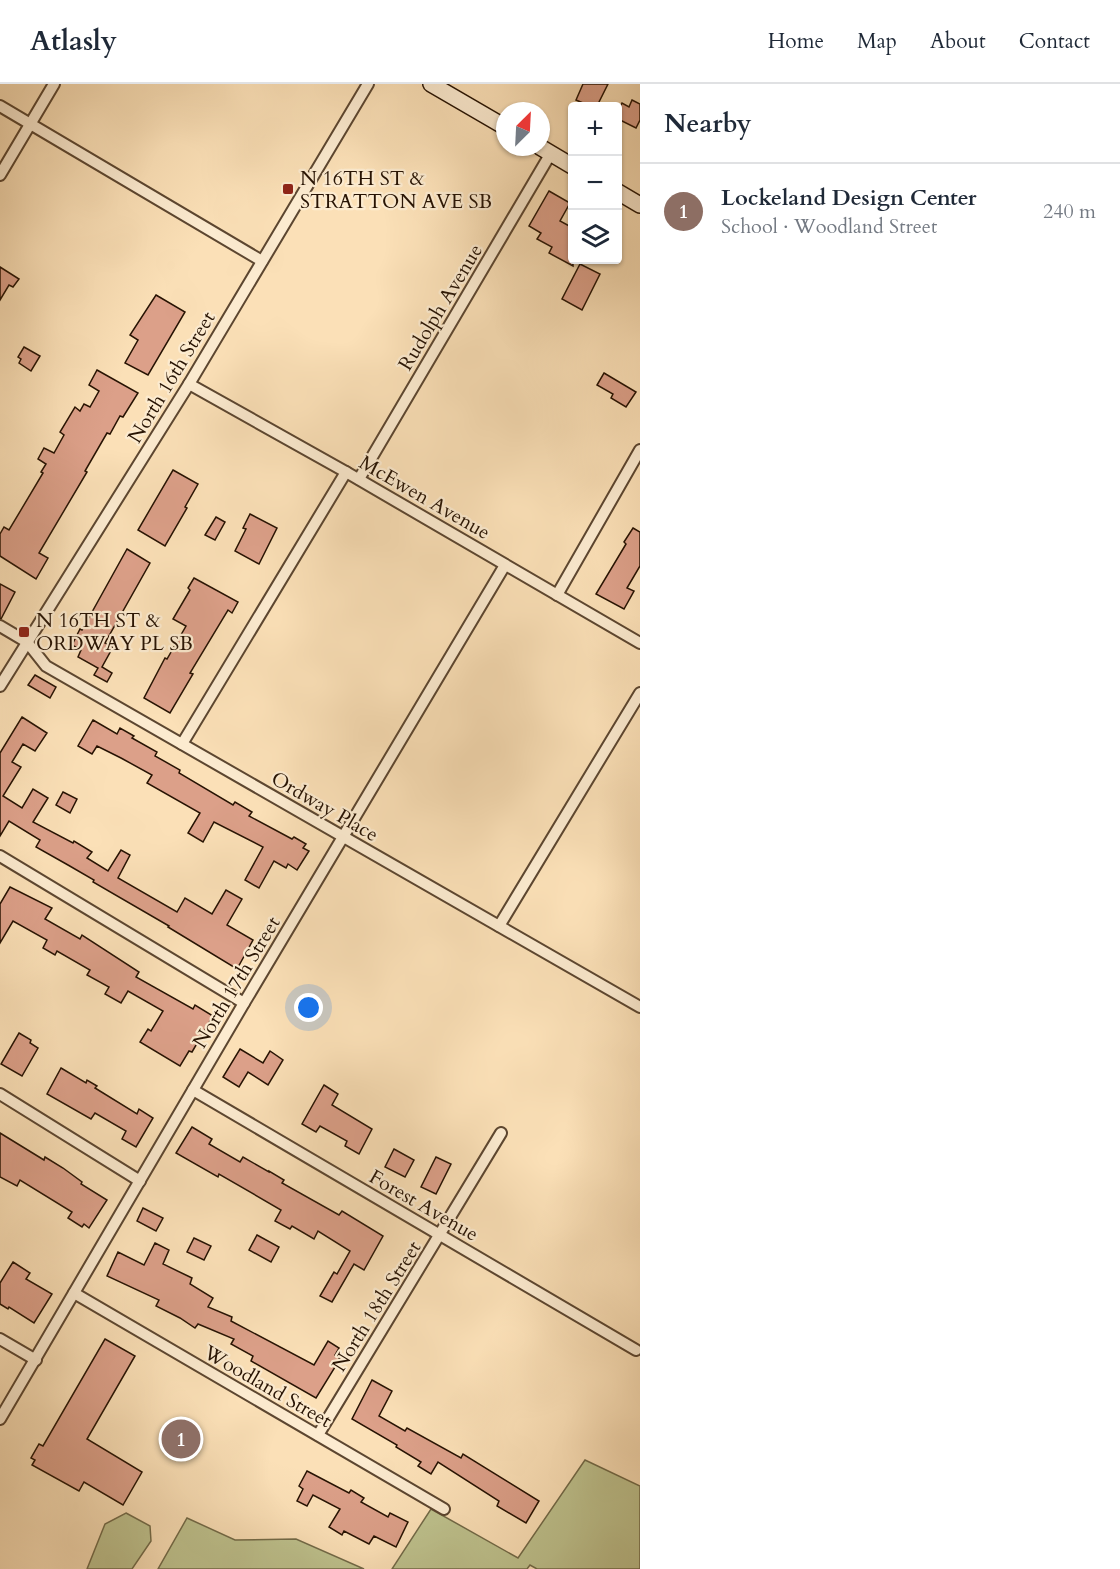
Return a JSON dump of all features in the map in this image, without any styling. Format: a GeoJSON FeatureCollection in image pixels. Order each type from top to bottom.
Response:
{"type":"FeatureCollection","features":[{"type":"Feature","properties":{"kind":"street"},"geometry":{"type":"LineString","coordinates":[[0,175],[54,84]]}},
{"type":"Feature","properties":{"kind":"street","name":"North 16th Street"},"geometry":{"type":"LineString","coordinates":[[0,686],[189,384],[368,84]]}},
{"type":"Feature","properties":{"kind":"street"},"geometry":{"type":"LineString","coordinates":[[432,84],[496,122]]}},
{"type":"Feature","properties":{"kind":"street"},"geometry":{"type":"LineString","coordinates":[[0,105],[262,261]]}},
{"type":"Feature","properties":{"kind":"street"},"geometry":{"type":"LineString","coordinates":[[550,152],[568,163]]}},
{"type":"Feature","properties":{"kind":"street","name":"Rudolph Avenue"},"geometry":{"type":"LineString","coordinates":[[359,479],[543,156]]}},
{"type":"Feature","properties":{"kind":"street"},"geometry":{"type":"LineString","coordinates":[[622,194],[639,201]]}},
{"type":"Feature","properties":{"kind":"street","name":"McEwen Avenue"},"geometry":{"type":"LineString","coordinates":[[189,384],[359,479],[640,643]]}},
{"type":"Feature","properties":{"kind":"street"},"geometry":{"type":"LineString","coordinates":[[557,595],[640,450]]}},
{"type":"Feature","properties":{"kind":"street"},"geometry":{"type":"LineString","coordinates":[[182,744],[346,472]]}},
{"type":"Feature","properties":{"kind":"street","name":"North 17th Street"},"geometry":{"type":"LineString","coordinates":[[0,1419],[505,564]]}},
{"type":"Feature","properties":{"kind":"street","name":"Ordway Place"},"geometry":{"type":"LineString","coordinates":[[0,626],[27,642],[46,666],[640,1007]]}},
{"type":"Feature","properties":{"kind":"street"},"geometry":{"type":"LineString","coordinates":[[499,926],[640,693]]}},
{"type":"Feature","properties":{"kind":"street"},"geometry":{"type":"LineString","coordinates":[[0,856],[244,1003]]}},
{"type":"Feature","properties":{"kind":"street","name":"Forest Avenue"},"geometry":{"type":"LineString","coordinates":[[193,1090],[636,1350]]}},
{"type":"Feature","properties":{"kind":"street"},"geometry":{"type":"LineString","coordinates":[[0,1094],[140,1181]]}},
{"type":"Feature","properties":{"kind":"street","name":"North 18th Street"},"geometry":{"type":"LineString","coordinates":[[318,1435],[501,1134]]}},
{"type":"Feature","properties":{"kind":"street","name":"Woodland Street"},"geometry":{"type":"LineString","coordinates":[[74,1293],[444,1509]]}},
{"type":"Feature","properties":{"kind":"street"},"geometry":{"type":"LineString","coordinates":[[0,1339],[36,1360]]}},
{"type":"Feature","properties":{"kind":"green space"},"geometry":{"type":"Polygon","coordinates":[[[585,1460],[640,1486],[640,1569],[537,1569],[530,1565],[527,1569],[392,1569],[431,1509],[518,1558],[585,1460]]]}},
{"type":"Feature","properties":{"kind":"green space"},"geometry":{"type":"Polygon","coordinates":[[[126,1513],[150,1526],[151,1541],[132,1569],[87,1569],[105,1524],[126,1513]]]}},
{"type":"Feature","properties":{"kind":"green space"},"geometry":{"type":"Polygon","coordinates":[[[187,1518],[235,1540],[296,1539],[364,1569],[158,1569],[187,1518]]]}},
{"type":"Feature","properties":{"kind":"building"},"geometry":{"type":"Polygon","coordinates":[[[583,84],[608,84],[599,102],[576,100],[583,84]]]}},
{"type":"Feature","properties":{"kind":"building"},"geometry":{"type":"Polygon","coordinates":[[[632,100],[640,104],[640,120],[636,128],[622,121],[622,103],[629,107],[632,100]]]}},
{"type":"Feature","properties":{"kind":"building"},"geometry":{"type":"Polygon","coordinates":[[[549,191],[568,202],[568,207],[560,221],[568,225],[568,263],[549,253],[552,247],[537,239],[541,233],[529,226],[549,191]]]}},
{"type":"Feature","properties":{"kind":"building"},"geometry":{"type":"Polygon","coordinates":[[[580,264],[600,274],[582,310],[562,299],[580,264]]]}},
{"type":"Feature","properties":{"kind":"building"},"geometry":{"type":"Polygon","coordinates":[[[0,267],[19,279],[13,287],[9,285],[0,300],[0,267]]]}},
{"type":"Feature","properties":{"kind":"building"},"geometry":{"type":"Polygon","coordinates":[[[156,295],[185,312],[148,375],[125,363],[138,340],[130,335],[156,295]]]}},
{"type":"Feature","properties":{"kind":"building"},"geometry":{"type":"Polygon","coordinates":[[[24,347],[40,356],[31,371],[19,363],[21,359],[18,357],[24,347]]]}},
{"type":"Feature","properties":{"kind":"building"},"geometry":{"type":"Polygon","coordinates":[[[97,370],[138,393],[123,417],[120,416],[110,434],[107,433],[85,471],[87,472],[39,553],[48,558],[36,579],[0,556],[0,534],[4,527],[9,530],[43,473],[41,472],[46,464],[38,459],[44,448],[54,453],[64,435],[60,432],[75,407],[80,411],[84,404],[90,407],[99,391],[89,385],[97,370]]]}},
{"type":"Feature","properties":{"kind":"building"},"geometry":{"type":"Polygon","coordinates":[[[604,373],[636,392],[626,407],[611,398],[613,394],[597,385],[604,373]]]}},
{"type":"Feature","properties":{"kind":"building"},"geometry":{"type":"Polygon","coordinates":[[[173,470],[198,484],[165,546],[138,530],[173,470]]]}},
{"type":"Feature","properties":{"kind":"building"},"geometry":{"type":"Polygon","coordinates":[[[250,514],[277,528],[259,564],[235,551],[246,529],[243,528],[250,514]]]}},
{"type":"Feature","properties":{"kind":"building"},"geometry":{"type":"Polygon","coordinates":[[[216,517],[225,522],[215,540],[205,535],[216,517]]]}},
{"type":"Feature","properties":{"kind":"building"},"geometry":{"type":"Polygon","coordinates":[[[633,528],[640,532],[640,566],[627,588],[634,591],[624,609],[596,594],[633,528]]]}},
{"type":"Feature","properties":{"kind":"building"},"geometry":{"type":"Polygon","coordinates":[[[127,549],[150,563],[105,643],[113,647],[102,667],[112,673],[107,682],[94,675],[98,668],[78,657],[81,650],[72,645],[127,549]]]}},
{"type":"Feature","properties":{"kind":"building"},"geometry":{"type":"Polygon","coordinates":[[[194,578],[238,602],[232,613],[228,610],[190,673],[193,674],[170,713],[144,698],[165,658],[167,659],[186,626],[173,619],[190,590],[188,588],[194,578]]]}},
{"type":"Feature","properties":{"kind":"building"},"geometry":{"type":"Polygon","coordinates":[[[0,584],[15,592],[1,619],[0,619],[0,584]]]}},
{"type":"Feature","properties":{"kind":"building"},"geometry":{"type":"Polygon","coordinates":[[[35,675],[56,687],[50,698],[28,685],[35,675]]]}},
{"type":"Feature","properties":{"kind":"building"},"geometry":{"type":"Polygon","coordinates":[[[22,717],[47,733],[35,751],[23,744],[12,762],[21,767],[3,796],[22,808],[33,789],[48,798],[33,822],[92,852],[87,858],[108,871],[121,850],[130,855],[118,878],[177,912],[185,898],[212,914],[226,890],[242,899],[227,925],[253,940],[237,969],[93,882],[94,880],[36,847],[40,840],[9,821],[0,836],[0,753],[22,717]]]}},
{"type":"Feature","properties":{"kind":"building"},"geometry":{"type":"Polygon","coordinates":[[[93,720],[117,734],[120,728],[134,736],[132,738],[157,752],[155,756],[180,770],[179,773],[233,805],[235,802],[252,812],[249,816],[306,844],[303,848],[309,851],[297,870],[288,864],[286,868],[274,861],[259,888],[245,880],[263,847],[214,822],[203,842],[188,833],[200,813],[147,783],[152,775],[97,746],[92,754],[78,746],[93,720]]]}},
{"type":"Feature","properties":{"kind":"building"},"geometry":{"type":"Polygon","coordinates":[[[63,792],[77,799],[70,813],[56,805],[63,792]]]}},
{"type":"Feature","properties":{"kind":"building"},"geometry":{"type":"Polygon","coordinates":[[[10,887],[52,908],[45,919],[80,939],[82,935],[139,972],[136,977],[193,1009],[195,1005],[213,1016],[192,1052],[189,1051],[180,1066],[140,1042],[148,1029],[151,1031],[163,1011],[128,991],[121,1003],[105,994],[109,987],[87,975],[90,970],[57,951],[55,955],[43,948],[47,940],[13,921],[0,943],[0,904],[10,887]]]}},
{"type":"Feature","properties":{"kind":"building"},"geometry":{"type":"Polygon","coordinates":[[[19,1033],[31,1040],[30,1043],[38,1048],[22,1076],[1,1064],[19,1033]]]}},
{"type":"Feature","properties":{"kind":"building"},"geometry":{"type":"Polygon","coordinates":[[[240,1049],[263,1063],[270,1051],[283,1060],[268,1085],[248,1072],[239,1087],[223,1077],[240,1049]]]}},
{"type":"Feature","properties":{"kind":"building"},"geometry":{"type":"Polygon","coordinates":[[[61,1068],[86,1083],[87,1080],[97,1086],[95,1088],[137,1114],[139,1109],[153,1118],[136,1147],[122,1139],[126,1131],[95,1113],[91,1119],[47,1094],[61,1068]]]}},
{"type":"Feature","properties":{"kind":"building"},"geometry":{"type":"Polygon","coordinates":[[[324,1085],[338,1094],[332,1105],[372,1129],[359,1154],[345,1146],[347,1141],[320,1126],[316,1132],[302,1124],[324,1085]]]}},
{"type":"Feature","properties":{"kind":"building"},"geometry":{"type":"Polygon","coordinates":[[[192,1127],[212,1139],[209,1144],[240,1162],[243,1157],[284,1180],[282,1183],[339,1215],[342,1211],[383,1236],[364,1270],[354,1264],[332,1302],[320,1296],[334,1272],[337,1274],[350,1251],[318,1231],[314,1239],[292,1226],[290,1229],[275,1221],[281,1210],[219,1174],[218,1177],[176,1153],[192,1127]]]}},
{"type":"Feature","properties":{"kind":"building"},"geometry":{"type":"Polygon","coordinates":[[[0,1133],[44,1160],[45,1157],[63,1168],[82,1182],[81,1184],[107,1200],[89,1228],[84,1224],[82,1227],[68,1218],[72,1212],[20,1180],[17,1186],[0,1177],[0,1133]]]}},
{"type":"Feature","properties":{"kind":"building"},"geometry":{"type":"Polygon","coordinates":[[[394,1149],[414,1160],[405,1177],[385,1167],[394,1149]]]}},
{"type":"Feature","properties":{"kind":"building"},"geometry":{"type":"Polygon","coordinates":[[[436,1157],[451,1164],[436,1194],[421,1187],[436,1157]]]}},
{"type":"Feature","properties":{"kind":"building"},"geometry":{"type":"Polygon","coordinates":[[[143,1208],[163,1218],[156,1231],[137,1221],[143,1208]]]}},
{"type":"Feature","properties":{"kind":"building"},"geometry":{"type":"Polygon","coordinates":[[[257,1235],[279,1247],[271,1262],[249,1250],[257,1235]]]}},
{"type":"Feature","properties":{"kind":"building"},"geometry":{"type":"Polygon","coordinates":[[[194,1238],[211,1246],[204,1260],[187,1252],[194,1238]]]}},
{"type":"Feature","properties":{"kind":"building"},"geometry":{"type":"Polygon","coordinates":[[[155,1243],[169,1250],[163,1264],[192,1278],[190,1284],[213,1298],[208,1307],[232,1317],[231,1321],[314,1365],[328,1341],[339,1348],[335,1355],[340,1359],[316,1398],[251,1361],[253,1356],[231,1344],[234,1339],[198,1324],[195,1328],[156,1306],[159,1300],[107,1276],[118,1252],[144,1265],[155,1243]]]}},
{"type":"Feature","properties":{"kind":"building"},"geometry":{"type":"Polygon","coordinates":[[[13,1262],[30,1273],[26,1279],[52,1294],[34,1323],[0,1304],[0,1283],[13,1262]]]}},
{"type":"Feature","properties":{"kind":"building"},"geometry":{"type":"Polygon","coordinates":[[[105,1339],[135,1356],[87,1439],[142,1472],[123,1505],[84,1482],[79,1491],[32,1465],[35,1460],[31,1458],[39,1444],[43,1446],[105,1339]]]}},
{"type":"Feature","properties":{"kind":"building"},"geometry":{"type":"Polygon","coordinates":[[[372,1380],[392,1391],[379,1416],[405,1431],[407,1428],[461,1458],[463,1454],[539,1501],[526,1523],[497,1506],[499,1501],[438,1462],[431,1474],[418,1466],[421,1462],[396,1447],[397,1445],[352,1419],[372,1380]]]}},
{"type":"Feature","properties":{"kind":"building"},"geometry":{"type":"Polygon","coordinates":[[[307,1471],[349,1493],[351,1490],[364,1498],[361,1502],[388,1517],[390,1513],[408,1522],[396,1547],[374,1536],[369,1544],[344,1531],[342,1535],[329,1527],[340,1509],[313,1495],[307,1506],[297,1501],[303,1489],[299,1486],[307,1471]]]}},
{"type":"Feature","properties":{"kind":"place","name":"N 16TH ST & STRATTON AVE SB"},"geometry":{"type":"Point","coordinates":[288,189]}},
{"type":"Feature","properties":{"kind":"place","name":"N 16TH ST & ORDWAY PL SB"},"geometry":{"type":"Point","coordinates":[24,632]}},
{"type":"Feature","properties":{"kind":"place","name":"Lockeland Design Center"},"geometry":{"type":"Point","coordinates":[181,1439]}}]}
